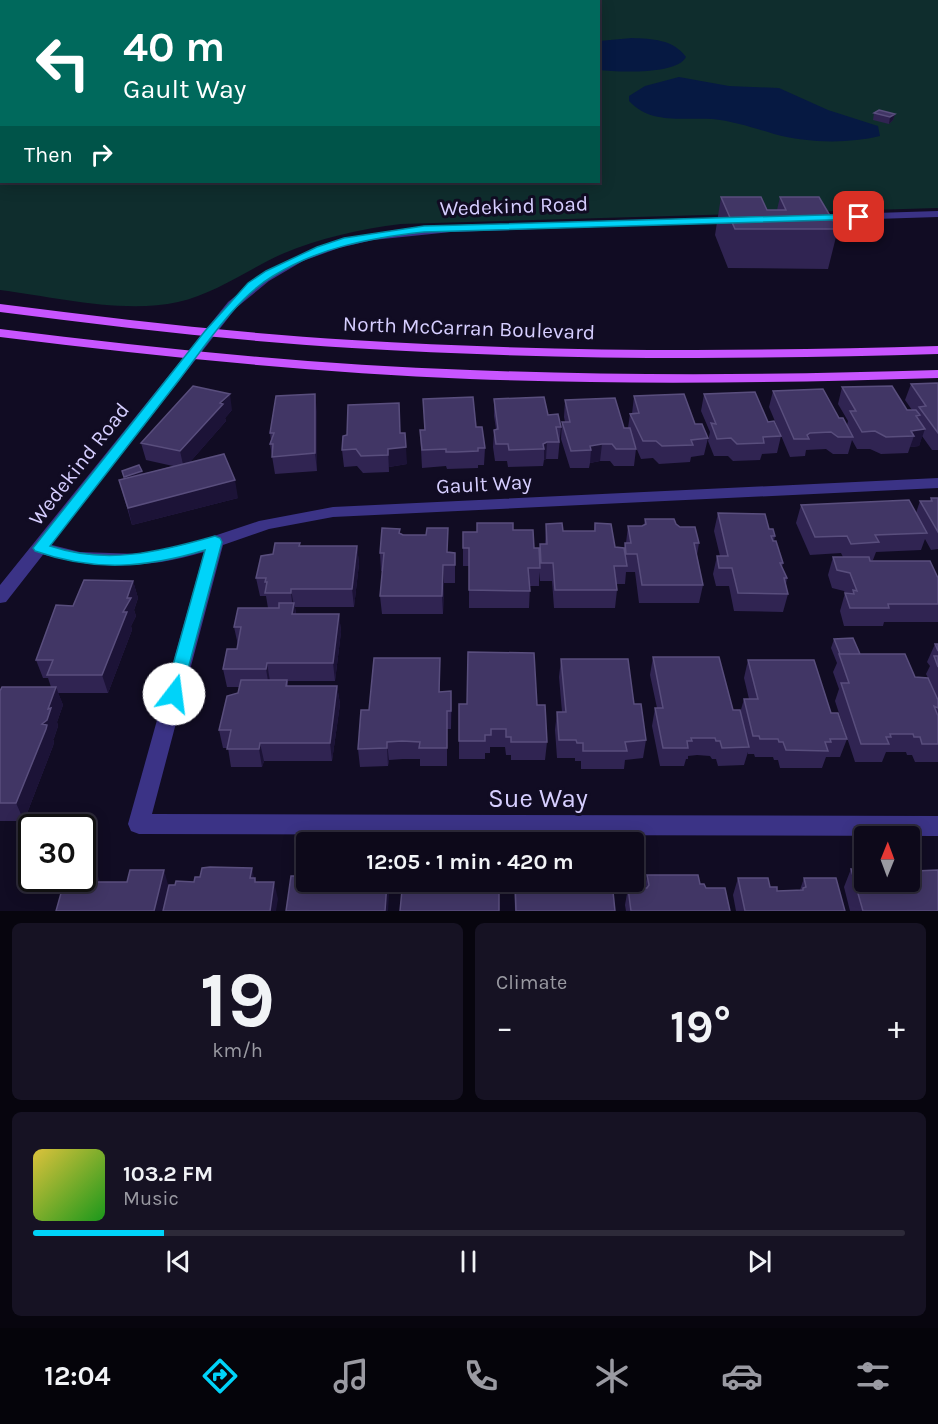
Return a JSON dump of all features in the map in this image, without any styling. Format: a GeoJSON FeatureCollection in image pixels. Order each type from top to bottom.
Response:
{"type":"FeatureCollection","features":[{"type":"Feature","properties":{"kind":"main road","name":"North McCarran Boulevard"},"geometry":{"type":"LineString","coordinates":[[0,308],[209,333],[495,353],[750,355],[938,350]]}},
{"type":"Feature","properties":{"kind":"main road","name":"North McCarran Boulevard"},"geometry":{"type":"LineString","coordinates":[[0,333],[190,356],[410,372],[557,378],[825,379],[938,374]]}},
{"type":"Feature","properties":{"kind":"street"},"geometry":{"type":"LineString","coordinates":[[802,218],[938,214]]}},
{"type":"Feature","properties":{"kind":"street","name":"Wedekind Road"},"geometry":{"type":"LineString","coordinates":[[0,597],[232,305],[270,273],[303,256],[344,241],[424,229],[746,220]]}},
{"type":"Feature","properties":{"kind":"street","name":"Gault Way"},"geometry":{"type":"LineString","coordinates":[[40,548],[64,556],[92,561],[132,561],[167,556],[288,518],[333,512],[938,483]]}},
{"type":"Feature","properties":{"kind":"street","name":"Sue Way"},"geometry":{"type":"LineString","coordinates":[[215,542],[139,824],[938,826]]}},
{"type":"Feature","properties":{"kind":"green space"},"geometry":{"type":"Polygon","coordinates":[[[600,0],[938,0],[938,208],[401,224],[340,235],[296,248],[217,288],[178,302],[135,306],[66,300],[0,290],[0,183],[600,183],[600,0]]]}},
{"type":"Feature","properties":{"kind":"water"},"geometry":{"type":"Polygon","coordinates":[[[632,38],[654,40],[668,43],[686,57],[680,63],[659,70],[632,72],[600,70],[600,41],[632,38]]]}},
{"type":"Feature","properties":{"kind":"water"},"geometry":{"type":"Polygon","coordinates":[[[679,77],[729,86],[779,88],[828,110],[878,126],[880,136],[841,141],[800,139],[720,120],[658,117],[647,114],[629,101],[629,96],[645,86],[679,77]]]}},
{"type":"Feature","properties":{"kind":"building"},"geometry":{"type":"Polygon","coordinates":[[[879,110],[895,114],[890,117],[874,113],[879,110]]]}},
{"type":"Feature","properties":{"kind":"building"},"geometry":{"type":"Polygon","coordinates":[[[721,197],[761,197],[767,210],[786,210],[780,197],[819,197],[838,229],[735,229],[721,197]]]}},
{"type":"Feature","properties":{"kind":"building"},"geometry":{"type":"Polygon","coordinates":[[[938,383],[938,433],[919,407],[926,406],[911,384],[938,383]]]}},
{"type":"Feature","properties":{"kind":"building"},"geometry":{"type":"Polygon","coordinates":[[[193,386],[230,394],[180,451],[141,443],[193,386]]]}},
{"type":"Feature","properties":{"kind":"building"},"geometry":{"type":"Polygon","coordinates":[[[892,386],[907,410],[916,410],[920,415],[916,416],[925,429],[911,431],[914,436],[886,437],[875,431],[862,432],[850,411],[856,411],[842,387],[892,386]]]}},
{"type":"Feature","properties":{"kind":"building"},"geometry":{"type":"Polygon","coordinates":[[[823,389],[839,418],[843,418],[853,437],[838,437],[831,432],[810,433],[807,435],[809,439],[794,439],[773,391],[823,389]]]}},
{"type":"Feature","properties":{"kind":"building"},"geometry":{"type":"Polygon","coordinates":[[[755,392],[768,422],[774,421],[781,436],[763,437],[764,443],[737,444],[731,438],[717,439],[711,423],[716,424],[704,394],[755,392]]]}},
{"type":"Feature","properties":{"kind":"building"},"geometry":{"type":"Polygon","coordinates":[[[315,394],[315,453],[272,457],[273,444],[270,444],[274,433],[270,433],[276,396],[315,394]]]}},
{"type":"Feature","properties":{"kind":"building"},"geometry":{"type":"Polygon","coordinates":[[[684,394],[695,424],[702,424],[708,438],[691,440],[693,445],[662,446],[656,441],[643,441],[630,414],[639,413],[634,396],[684,394]]]}},
{"type":"Feature","properties":{"kind":"building"},"geometry":{"type":"Polygon","coordinates":[[[473,397],[476,427],[482,427],[485,448],[478,448],[478,451],[456,452],[446,452],[446,449],[422,450],[420,430],[425,430],[423,399],[473,397]]]}},
{"type":"Feature","properties":{"kind":"building"},"geometry":{"type":"Polygon","coordinates":[[[544,397],[548,415],[558,414],[561,427],[556,427],[559,442],[547,442],[543,444],[544,449],[509,450],[508,444],[496,444],[494,430],[498,429],[494,399],[544,397]]]}},
{"type":"Feature","properties":{"kind":"building"},"geometry":{"type":"Polygon","coordinates":[[[615,398],[624,428],[630,428],[636,449],[616,449],[612,444],[602,444],[590,446],[591,450],[571,451],[562,422],[570,422],[565,400],[615,398]]]}},
{"type":"Feature","properties":{"kind":"building"},"geometry":{"type":"Polygon","coordinates":[[[399,403],[400,433],[405,433],[406,447],[388,449],[388,455],[361,456],[356,449],[342,450],[343,436],[347,435],[348,405],[399,403]]]}},
{"type":"Feature","properties":{"kind":"building"},"geometry":{"type":"Polygon","coordinates":[[[224,454],[235,480],[128,508],[119,480],[224,454]]]}},
{"type":"Feature","properties":{"kind":"building"},"geometry":{"type":"Polygon","coordinates":[[[139,465],[142,471],[124,477],[122,471],[139,465]]]}},
{"type":"Feature","properties":{"kind":"building"},"geometry":{"type":"Polygon","coordinates":[[[931,498],[938,498],[938,532],[920,501],[932,501],[931,498]]]}},
{"type":"Feature","properties":{"kind":"building"},"geometry":{"type":"Polygon","coordinates":[[[909,500],[927,533],[875,535],[879,542],[851,544],[847,536],[815,537],[801,505],[909,500]]]}},
{"type":"Feature","properties":{"kind":"building"},"geometry":{"type":"Polygon","coordinates":[[[718,513],[765,514],[769,529],[773,529],[775,536],[771,536],[773,541],[776,541],[783,563],[780,563],[787,578],[784,578],[788,594],[738,593],[732,568],[719,568],[717,556],[728,556],[718,513]]]}},
{"type":"Feature","properties":{"kind":"building"},"geometry":{"type":"Polygon","coordinates":[[[645,519],[674,519],[680,527],[695,527],[699,543],[694,543],[703,585],[642,585],[637,554],[626,554],[625,543],[631,543],[628,526],[642,526],[646,524],[645,519]]]}},
{"type":"Feature","properties":{"kind":"building"},"geometry":{"type":"Polygon","coordinates":[[[477,523],[513,523],[513,530],[533,530],[534,548],[539,548],[540,568],[528,568],[530,591],[469,590],[469,548],[463,548],[463,532],[477,532],[477,523]]]}},
{"type":"Feature","properties":{"kind":"building"},"geometry":{"type":"Polygon","coordinates":[[[562,523],[563,531],[595,531],[595,523],[611,524],[615,547],[624,548],[627,566],[614,566],[617,590],[555,590],[553,563],[541,563],[540,544],[547,544],[546,524],[562,523]]]}},
{"type":"Feature","properties":{"kind":"building"},"geometry":{"type":"Polygon","coordinates":[[[382,528],[400,529],[399,533],[403,535],[426,535],[427,528],[448,528],[447,552],[455,553],[455,565],[443,565],[442,596],[380,596],[384,553],[380,553],[382,528]]]}},
{"type":"Feature","properties":{"kind":"building"},"geometry":{"type":"Polygon","coordinates":[[[275,543],[300,543],[299,546],[357,546],[352,589],[291,589],[291,593],[265,593],[266,578],[256,578],[261,556],[273,554],[275,543]]]}},
{"type":"Feature","properties":{"kind":"building"},"geometry":{"type":"Polygon","coordinates":[[[833,557],[869,557],[870,561],[930,561],[938,578],[938,604],[888,604],[889,608],[850,608],[845,593],[854,594],[853,590],[857,591],[850,573],[837,570],[833,557]]]}},
{"type":"Feature","properties":{"kind":"building"},"geometry":{"type":"Polygon","coordinates":[[[84,580],[133,581],[127,598],[131,598],[123,612],[127,612],[102,675],[47,675],[53,660],[36,660],[56,605],[73,606],[84,580]]]}},
{"type":"Feature","properties":{"kind":"building"},"geometry":{"type":"Polygon","coordinates":[[[279,603],[294,603],[292,614],[339,614],[333,663],[267,663],[266,669],[223,669],[227,649],[237,649],[241,627],[234,627],[238,608],[279,608],[279,603]]]}},
{"type":"Feature","properties":{"kind":"building"},"geometry":{"type":"Polygon","coordinates":[[[853,638],[860,654],[840,654],[834,639],[853,638]]]}},
{"type":"Feature","properties":{"kind":"building"},"geometry":{"type":"Polygon","coordinates":[[[468,652],[534,653],[537,705],[545,705],[547,742],[511,742],[511,737],[506,737],[506,729],[491,729],[491,735],[485,735],[485,741],[459,741],[459,704],[467,704],[468,652]]]}},
{"type":"Feature","properties":{"kind":"building"},"geometry":{"type":"Polygon","coordinates":[[[839,654],[905,654],[915,677],[928,678],[938,700],[938,708],[934,706],[938,716],[938,744],[922,744],[920,737],[914,737],[913,734],[890,734],[891,737],[886,737],[889,744],[861,744],[841,683],[849,683],[839,654]]]}},
{"type":"Feature","properties":{"kind":"building"},"geometry":{"type":"Polygon","coordinates":[[[653,657],[719,657],[733,710],[740,710],[749,747],[722,748],[720,741],[716,741],[715,738],[691,738],[692,741],[687,741],[688,748],[663,748],[655,708],[663,708],[653,657]]]}},
{"type":"Feature","properties":{"kind":"building"},"geometry":{"type":"Polygon","coordinates":[[[374,658],[440,658],[439,692],[451,691],[451,711],[447,711],[447,748],[419,748],[420,742],[402,741],[387,742],[387,748],[358,749],[361,710],[369,710],[374,658]]]}},
{"type":"Feature","properties":{"kind":"building"},"geometry":{"type":"Polygon","coordinates":[[[561,659],[628,659],[634,704],[641,704],[646,740],[625,742],[627,751],[583,751],[583,743],[577,743],[576,740],[559,740],[557,712],[566,712],[561,659]]]}},
{"type":"Feature","properties":{"kind":"building"},"geometry":{"type":"Polygon","coordinates":[[[748,660],[814,660],[831,713],[838,713],[847,739],[830,739],[831,742],[825,742],[828,751],[786,750],[783,742],[779,742],[778,739],[760,739],[759,736],[753,736],[744,699],[758,699],[748,660]]]}},
{"type":"Feature","properties":{"kind":"building"},"geometry":{"type":"Polygon","coordinates":[[[241,680],[287,680],[286,686],[337,686],[330,743],[260,743],[259,749],[227,749],[231,730],[219,730],[227,696],[238,693],[241,680]]]}},
{"type":"Feature","properties":{"kind":"building"},"geometry":{"type":"Polygon","coordinates":[[[2,687],[56,687],[48,709],[51,708],[47,720],[42,724],[47,725],[46,729],[16,803],[0,803],[0,691],[2,687]]]}},
{"type":"Feature","properties":{"kind":"building"},"geometry":{"type":"Polygon","coordinates":[[[202,868],[252,868],[250,878],[255,878],[255,882],[274,882],[270,911],[163,911],[169,885],[175,885],[176,881],[194,882],[195,877],[200,877],[202,868]]]}},
{"type":"Feature","properties":{"kind":"building"},"geometry":{"type":"Polygon","coordinates":[[[130,870],[164,870],[154,911],[56,911],[61,892],[96,892],[96,882],[127,882],[130,870]]]}},
{"type":"Feature","properties":{"kind":"building"},"geometry":{"type":"Polygon","coordinates":[[[938,870],[938,911],[863,911],[858,892],[920,892],[920,871],[938,870]]]}},
{"type":"Feature","properties":{"kind":"building"},"geometry":{"type":"Polygon","coordinates":[[[647,875],[698,875],[700,884],[704,884],[706,888],[725,888],[730,911],[631,911],[629,892],[644,892],[644,888],[649,885],[647,875]]]}},
{"type":"Feature","properties":{"kind":"building"},"geometry":{"type":"Polygon","coordinates":[[[291,876],[296,876],[296,892],[386,892],[385,911],[286,911],[291,876]]]}},
{"type":"Feature","properties":{"kind":"building"},"geometry":{"type":"Polygon","coordinates":[[[738,878],[768,878],[770,887],[777,887],[777,891],[803,890],[806,887],[804,878],[836,878],[845,911],[745,911],[738,878]]]}},
{"type":"Feature","properties":{"kind":"building"},"geometry":{"type":"Polygon","coordinates":[[[402,892],[499,892],[499,911],[400,911],[402,892]]]}},
{"type":"Feature","properties":{"kind":"building"},"geometry":{"type":"Polygon","coordinates":[[[515,892],[613,892],[615,911],[516,911],[515,892]]]}},
{"type":"Feature","properties":{"kind":"route"},"geometry":{"type":"LineString","coordinates":[[174,694],[215,542],[167,556],[132,561],[92,561],[64,556],[40,548],[209,333],[252,285],[294,260],[320,249],[344,241],[388,233],[424,229],[859,217]]}}]}
